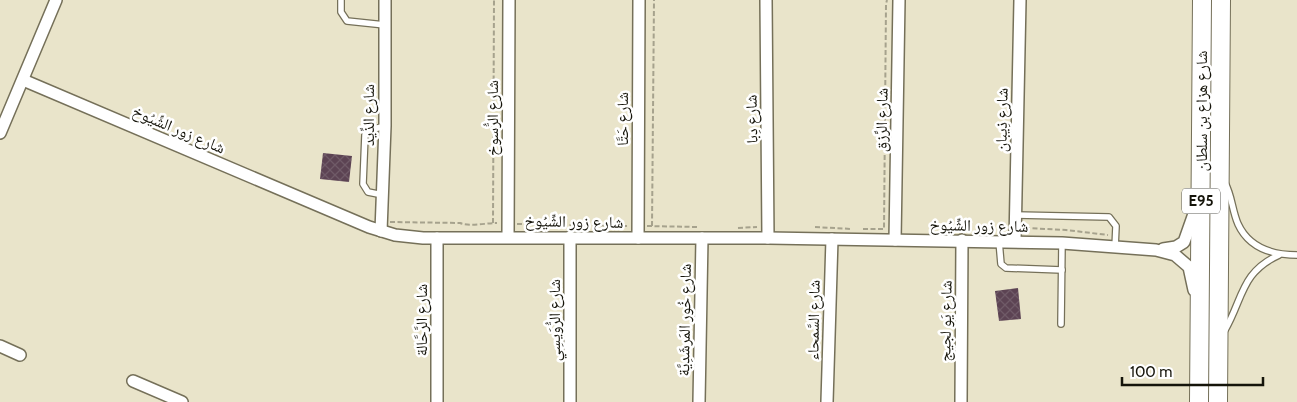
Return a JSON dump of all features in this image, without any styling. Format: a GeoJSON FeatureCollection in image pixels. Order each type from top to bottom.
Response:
{"type":"FeatureCollection","features":[{"type":"Feature","properties":{"kind":"main road","name":"شارع هزاع بن سلطان"},"geometry":{"type":"LineString","coordinates":[[1199,402],[1202,0]]}},
{"type":"Feature","properties":{"kind":"main road","name":"شارع هزاع بن سلطان"},"geometry":{"type":"LineString","coordinates":[[1218,402],[1221,0]]}},
{"type":"Feature","properties":{"kind":"street"},"geometry":{"type":"LineString","coordinates":[[0,133],[56,0]]}},
{"type":"Feature","properties":{"kind":"street","name":"شارع الذِّيد"},"geometry":{"type":"LineString","coordinates":[[381,226],[384,195],[385,0]]}},
{"type":"Feature","properties":{"kind":"street","name":"شارع الرُّسوخ"},"geometry":{"type":"LineString","coordinates":[[508,237],[509,0]]}},
{"type":"Feature","properties":{"kind":"street","name":"شارع حَتَّا"},"geometry":{"type":"LineString","coordinates":[[638,238],[639,0]]}},
{"type":"Feature","properties":{"kind":"street","name":"شارع دِبا"},"geometry":{"type":"LineString","coordinates":[[766,0],[768,233]]}},
{"type":"Feature","properties":{"kind":"street","name":"شارع الرِّزق"},"geometry":{"type":"LineString","coordinates":[[895,240],[899,0]]}},
{"type":"Feature","properties":{"kind":"street","name":"شارع ذِيبان"},"geometry":{"type":"LineString","coordinates":[[1015,241],[1020,0]]}},
{"type":"Feature","properties":{"kind":"street","name":"شارع زور الشِّيُوخ"},"geometry":{"type":"LineString","coordinates":[[23,80],[414,238],[638,238],[700,232],[768,233],[832,239],[1015,241],[1062,244],[1115,242],[1175,255],[1185,262],[1190,273],[1200,318]]}},
{"type":"Feature","properties":{"kind":"street","name":"شارع زور الشِّيُوخ"},"geometry":{"type":"LineString","coordinates":[[1156,250],[1176,247],[1184,242],[1201,191]]}},
{"type":"Feature","properties":{"kind":"street","name":"شارع خُور المَرشَدِيَّة"},"geometry":{"type":"LineString","coordinates":[[699,402],[700,232]]}},
{"type":"Feature","properties":{"kind":"street","name":"شارع الرُّوَيسِي"},"geometry":{"type":"LineString","coordinates":[[570,237],[570,402]]}},
{"type":"Feature","properties":{"kind":"street","name":"شارع الرَّحَّالة"},"geometry":{"type":"LineString","coordinates":[[437,238],[437,402]]}},
{"type":"Feature","properties":{"kind":"street","name":"شارع السَّمحاء"},"geometry":{"type":"LineString","coordinates":[[827,402],[832,239]]}},
{"type":"Feature","properties":{"kind":"street","name":"شارع يَو لجيج"},"geometry":{"type":"LineString","coordinates":[[961,402],[962,240]]}},
{"type":"Feature","properties":{"kind":"street"},"geometry":{"type":"LineString","coordinates":[[0,346],[20,355]]}},
{"type":"Feature","properties":{"kind":"street"},"geometry":{"type":"LineString","coordinates":[[133,382],[182,402]]}},
{"type":"Feature","properties":{"kind":"lane"},"geometry":{"type":"LineString","coordinates":[[341,0],[341,12],[347,21],[385,24]]}},
{"type":"Feature","properties":{"kind":"lane"},"geometry":{"type":"LineString","coordinates":[[384,195],[368,192],[363,184],[365,135],[370,130],[385,126]]}},
{"type":"Feature","properties":{"kind":"lane"},"geometry":{"type":"LineString","coordinates":[[1220,174],[1228,189],[1242,230],[1258,246],[1279,255],[1297,255]]}},
{"type":"Feature","properties":{"kind":"lane"},"geometry":{"type":"LineString","coordinates":[[1015,215],[1109,217],[1115,222],[1115,242]]}},
{"type":"Feature","properties":{"kind":"lane"},"geometry":{"type":"LineString","coordinates":[[999,241],[1000,261],[1006,268],[1062,270]]}},
{"type":"Feature","properties":{"kind":"lane"},"geometry":{"type":"LineString","coordinates":[[1061,324],[1062,244]]}},
{"type":"Feature","properties":{"kind":"lane"},"geometry":{"type":"LineString","coordinates":[[1219,338],[1230,322],[1246,282],[1258,267],[1279,255]]}},
{"type":"Feature","properties":{"kind":"path"},"geometry":{"type":"LineString","coordinates":[[493,223],[494,0]]}},
{"type":"Feature","properties":{"kind":"path"},"geometry":{"type":"LineString","coordinates":[[652,226],[654,0]]}},
{"type":"Feature","properties":{"kind":"path"},"geometry":{"type":"LineString","coordinates":[[814,228],[851,228],[858,231],[866,228],[884,229],[886,4],[888,0]]}},
{"type":"Feature","properties":{"kind":"path"},"geometry":{"type":"LineString","coordinates":[[381,226],[460,223],[468,226],[476,223],[493,223],[652,226],[700,232]]}},
{"type":"Feature","properties":{"kind":"path"},"geometry":{"type":"LineString","coordinates":[[734,232],[739,226],[768,233]]}},
{"type":"Feature","properties":{"kind":"path"},"geometry":{"type":"LineString","coordinates":[[1016,228],[1066,230],[1115,242]]}},
{"type":"Feature","properties":{"kind":"building"},"geometry":{"type":"Polygon","coordinates":[[[323,153],[352,156],[349,182],[320,179],[323,153]]]}},
{"type":"Feature","properties":{"kind":"building"},"geometry":{"type":"Polygon","coordinates":[[[1018,288],[1021,319],[999,321],[995,291],[1018,288]]]}}]}
